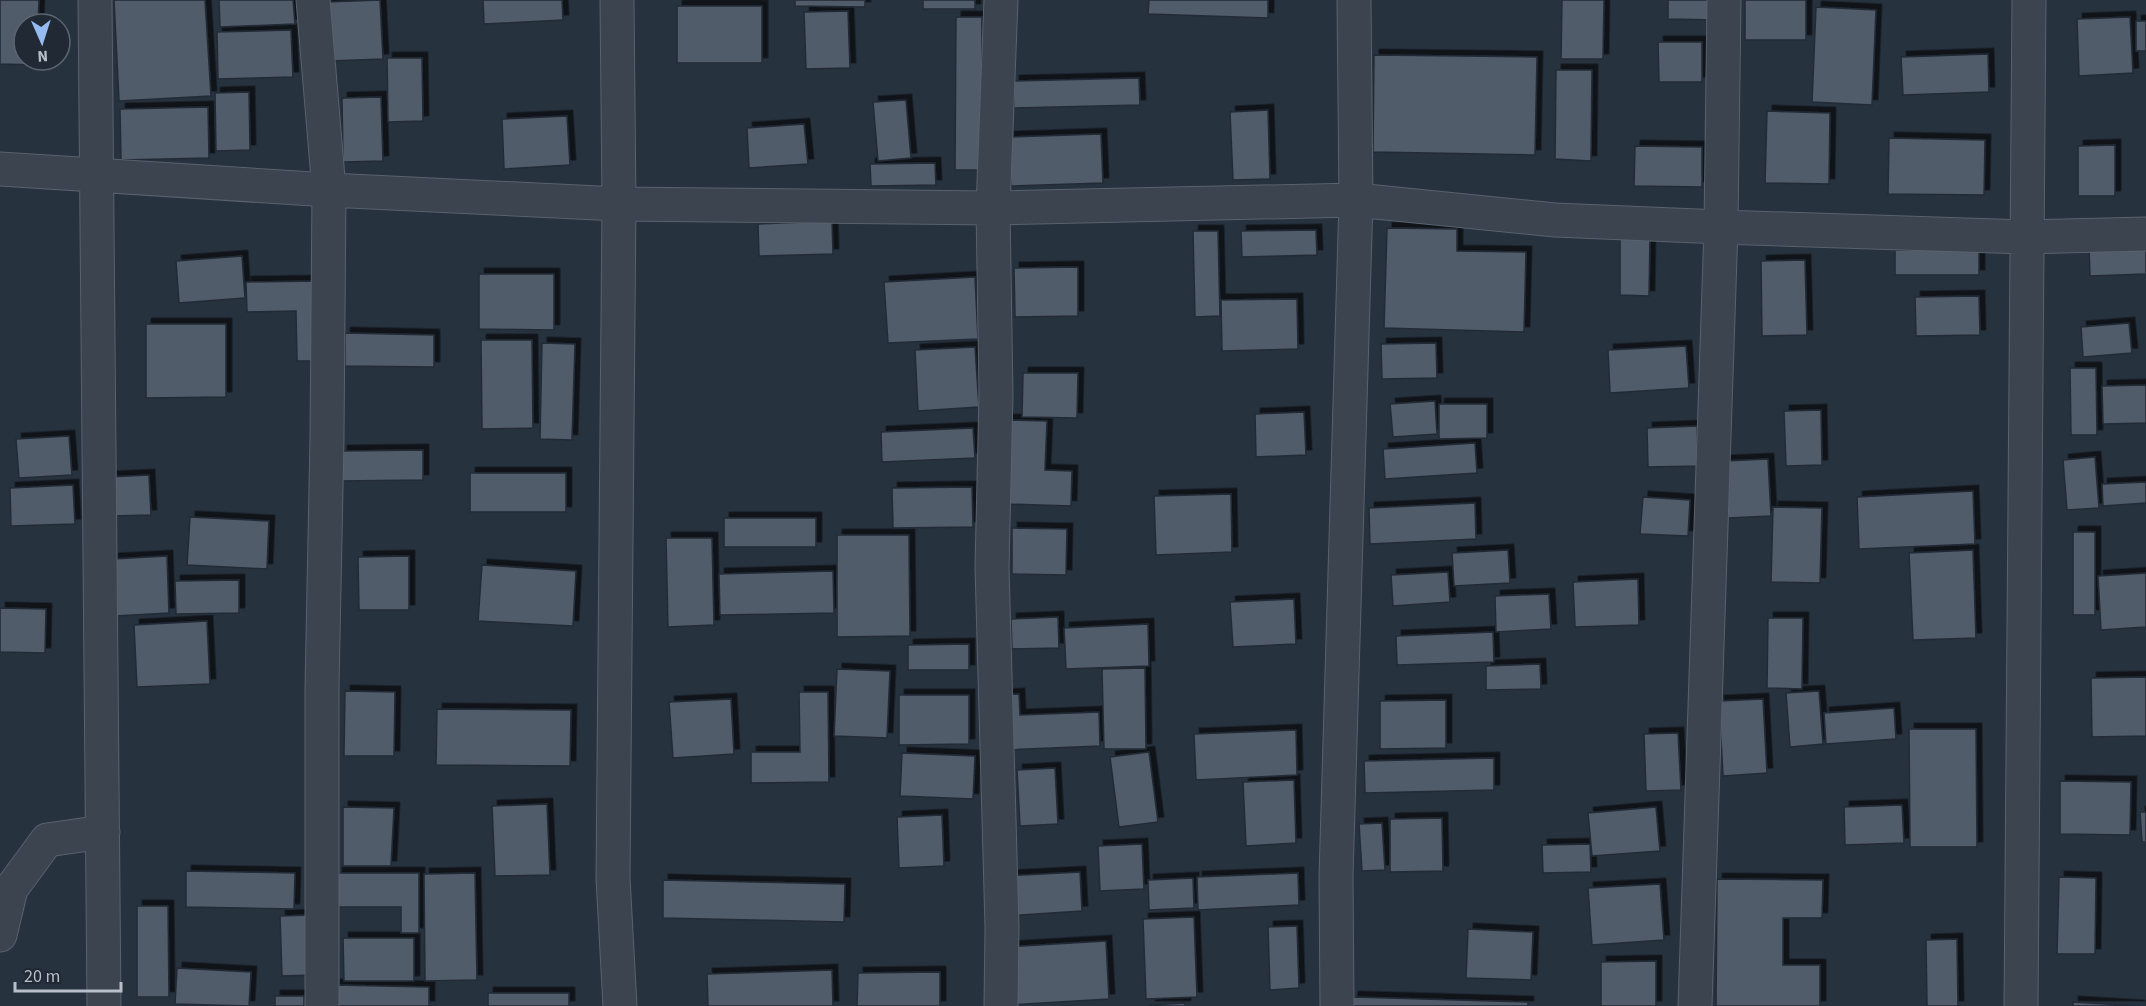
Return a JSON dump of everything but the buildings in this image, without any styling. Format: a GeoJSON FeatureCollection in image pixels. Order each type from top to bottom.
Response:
{"type":"FeatureCollection","features":[{"type":"Feature","properties":{"kind":"street"},"geometry":{"type":"LineString","coordinates":[[95,0],[105,1006]]}},
{"type":"Feature","properties":{"kind":"street"},"geometry":{"type":"LineString","coordinates":[[312,0],[329,190],[322,688],[322,1006]]}},
{"type":"Feature","properties":{"kind":"street"},"geometry":{"type":"LineString","coordinates":[[617,0],[619,204],[613,878],[620,1006]]}},
{"type":"Feature","properties":{"kind":"street"},"geometry":{"type":"LineString","coordinates":[[1001,0],[993,208],[996,394],[992,567],[1002,927],[1001,1006]]}},
{"type":"Feature","properties":{"kind":"street"},"geometry":{"type":"LineString","coordinates":[[1337,1006],[1336,877],[1356,201],[1354,0]]}},
{"type":"Feature","properties":{"kind":"street"},"geometry":{"type":"LineString","coordinates":[[1695,1006],[1721,227],[1724,0]]}},
{"type":"Feature","properties":{"kind":"street"},"geometry":{"type":"LineString","coordinates":[[2021,1006],[2029,0]]}},
{"type":"Feature","properties":{"kind":"street"},"geometry":{"type":"LineString","coordinates":[[0,169],[329,190],[619,204],[993,208],[1356,201],[1554,219],[1721,227],[2026,237],[2146,234]]}},
{"type":"Feature","properties":{"kind":"street"},"geometry":{"type":"LineString","coordinates":[[0,935],[11,889],[47,840],[103,832]]}}]}
